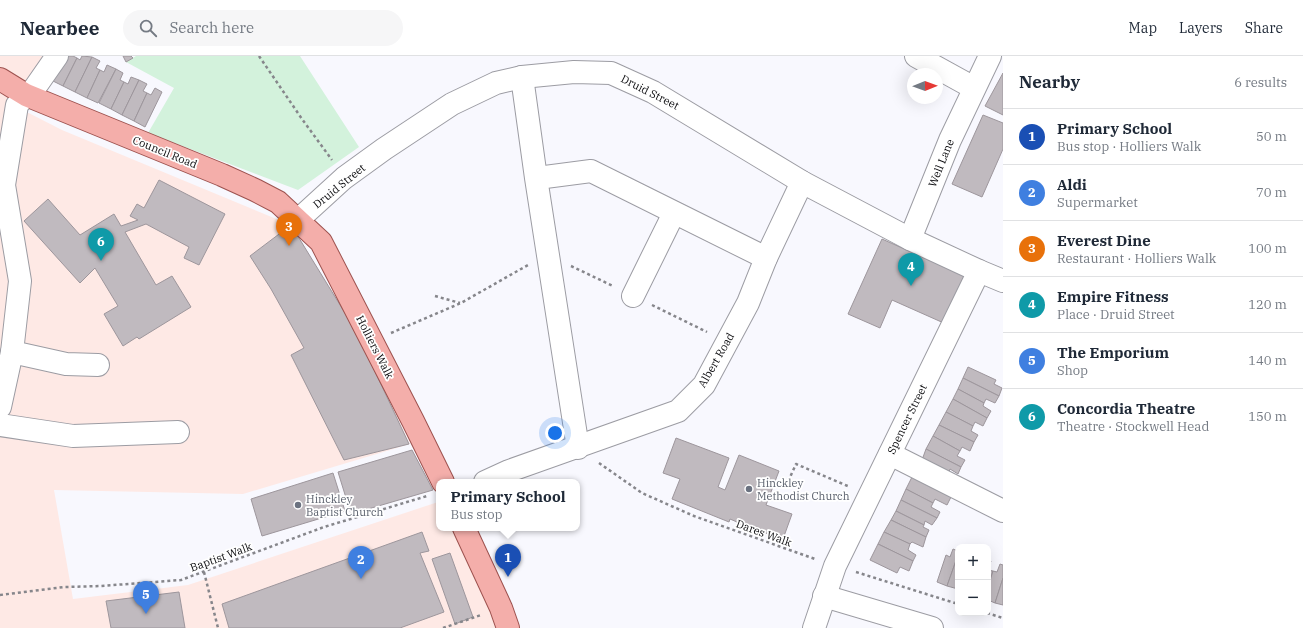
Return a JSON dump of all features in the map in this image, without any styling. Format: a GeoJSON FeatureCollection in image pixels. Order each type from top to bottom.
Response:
{"type":"FeatureCollection","features":[{"type":"Feature","properties":{"kind":"main road","name":"Council Road"},"geometry":{"type":"LineString","coordinates":[[0,79],[26,95],[228,178],[278,202],[298,220]]}},
{"type":"Feature","properties":{"kind":"main road","name":"Holliers Walk"},"geometry":{"type":"LineString","coordinates":[[298,220],[321,242],[372,340],[413,421],[435,489]]}},
{"type":"Feature","properties":{"kind":"main road"},"geometry":{"type":"LineString","coordinates":[[465,531],[501,608],[508,628]]}},
{"type":"Feature","properties":{"kind":"street"},"geometry":{"type":"LineString","coordinates":[[0,407],[12,352],[8,319],[20,281],[4,185],[17,105],[26,95],[34,90],[57,56]]}},
{"type":"Feature","properties":{"kind":"street"},"geometry":{"type":"LineString","coordinates":[[916,56],[974,88]]}},
{"type":"Feature","properties":{"kind":"street","name":"Well Lane"},"geometry":{"type":"LineString","coordinates":[[910,239],[950,140],[990,56]]}},
{"type":"Feature","properties":{"kind":"street","name":"Druid Street"},"geometry":{"type":"LineString","coordinates":[[298,220],[344,178],[384,150],[452,104],[496,83],[522,77],[574,72],[611,73],[653,92],[802,182],[910,239],[979,272],[1003,281]]}},
{"type":"Feature","properties":{"kind":"street"},"geometry":{"type":"LineString","coordinates":[[522,77],[536,178],[578,448]]}},
{"type":"Feature","properties":{"kind":"street"},"geometry":{"type":"LineString","coordinates":[[544,177],[591,171],[766,258]]}},
{"type":"Feature","properties":{"kind":"street","name":"Albert Road"},"geometry":{"type":"LineString","coordinates":[[492,479],[510,471],[578,448],[678,411],[704,385],[748,303],[766,258],[802,182]]}},
{"type":"Feature","properties":{"kind":"street"},"geometry":{"type":"LineString","coordinates":[[633,296],[674,213]]}},
{"type":"Feature","properties":{"kind":"street","name":"Spencer Street"},"geometry":{"type":"LineString","coordinates":[[814,628],[835,566],[979,272]]}},
{"type":"Feature","properties":{"kind":"street"},"geometry":{"type":"LineString","coordinates":[[12,352],[66,364],[98,364]]}},
{"type":"Feature","properties":{"kind":"street"},"geometry":{"type":"LineString","coordinates":[[0,425],[73,436],[178,432]]}},
{"type":"Feature","properties":{"kind":"street"},"geometry":{"type":"LineString","coordinates":[[890,454],[1003,511]]}},
{"type":"Feature","properties":{"kind":"street"},"geometry":{"type":"LineString","coordinates":[[824,596],[932,628]]}},
{"type":"Feature","properties":{"kind":"path"},"geometry":{"type":"LineString","coordinates":[[259,56],[344,178]]}},
{"type":"Feature","properties":{"kind":"path"},"geometry":{"type":"LineString","coordinates":[[372,340],[461,303],[548,254]]}},
{"type":"Feature","properties":{"kind":"path"},"geometry":{"type":"LineString","coordinates":[[435,296],[461,303]]}},
{"type":"Feature","properties":{"kind":"path","name":"Dares Walk"},"geometry":{"type":"LineString","coordinates":[[578,448],[642,493],[694,516],[835,566],[865,574],[955,603]]}},
{"type":"Feature","properties":{"kind":"path"},"geometry":{"type":"LineString","coordinates":[[774,482],[786,486],[796,464],[869,495]]}},
{"type":"Feature","properties":{"kind":"path","name":"Baptist Walk"},"geometry":{"type":"LineString","coordinates":[[0,595],[64,586],[100,586],[181,580],[324,527],[435,489]]}},
{"type":"Feature","properties":{"kind":"path"},"geometry":{"type":"LineString","coordinates":[[204,572],[218,628]]}},
{"type":"Feature","properties":{"kind":"path"},"geometry":{"type":"LineString","coordinates":[[443,628],[501,608]]}},
{"type":"Feature","properties":{"kind":"path"},"geometry":{"type":"LineString","coordinates":[[991,614],[1003,618]]}},
{"type":"Feature","properties":{"kind":"shaded area"},"geometry":{"type":"Polygon","coordinates":[[[0,56],[50,56],[13,105],[62,130],[291,225],[356,331],[410,444],[243,494],[54,490],[73,599],[188,585],[436,503],[436,531],[455,531],[502,628],[0,628],[0,56]]]}},
{"type":"Feature","properties":{"kind":"green space"},"geometry":{"type":"Polygon","coordinates":[[[136,56],[300,56],[359,147],[298,190],[148,133],[174,88],[126,62],[136,56]]]}},
{"type":"Feature","properties":{"kind":"building"},"geometry":{"type":"Polygon","coordinates":[[[63,56],[73,56],[77,58],[63,86],[51,80],[63,56]]]}},
{"type":"Feature","properties":{"kind":"building"},"geometry":{"type":"Polygon","coordinates":[[[82,56],[92,57],[75,92],[63,86],[77,58],[80,60],[82,56]]]}},
{"type":"Feature","properties":{"kind":"building"},"geometry":{"type":"Polygon","coordinates":[[[123,56],[131,56],[133,58],[126,62],[123,56]]]}},
{"type":"Feature","properties":{"kind":"building"},"geometry":{"type":"Polygon","coordinates":[[[92,57],[100,61],[96,68],[100,70],[87,98],[75,92],[92,57]]]}},
{"type":"Feature","properties":{"kind":"building"},"geometry":{"type":"Polygon","coordinates":[[[107,65],[116,69],[98,103],[87,98],[100,70],[104,72],[107,65]]]}},
{"type":"Feature","properties":{"kind":"building"},"geometry":{"type":"Polygon","coordinates":[[[116,69],[123,73],[120,80],[124,82],[111,109],[99,103],[116,69]]]}},
{"type":"Feature","properties":{"kind":"building"},"geometry":{"type":"Polygon","coordinates":[[[1003,73],[1003,115],[985,106],[1003,73]]]}},
{"type":"Feature","properties":{"kind":"building"},"geometry":{"type":"Polygon","coordinates":[[[131,77],[139,80],[122,115],[111,109],[124,82],[128,84],[131,77]]]}},
{"type":"Feature","properties":{"kind":"building"},"geometry":{"type":"Polygon","coordinates":[[[139,80],[147,84],[143,91],[147,93],[134,121],[122,115],[139,80]]]}},
{"type":"Feature","properties":{"kind":"building"},"geometry":{"type":"Polygon","coordinates":[[[155,88],[162,92],[145,127],[134,121],[147,93],[151,95],[155,88]]]}},
{"type":"Feature","properties":{"kind":"building"},"geometry":{"type":"Polygon","coordinates":[[[983,115],[1003,123],[1003,149],[982,197],[952,184],[983,115]]]}},
{"type":"Feature","properties":{"kind":"building"},"geometry":{"type":"Polygon","coordinates":[[[159,180],[225,214],[199,265],[184,258],[189,247],[146,224],[125,232],[156,285],[172,276],[191,307],[139,339],[137,337],[123,346],[104,314],[118,306],[95,268],[80,283],[24,221],[48,199],[80,235],[114,214],[121,226],[138,220],[130,216],[137,204],[144,208],[159,180]]]}},
{"type":"Feature","properties":{"kind":"building"},"geometry":{"type":"Polygon","coordinates":[[[291,225],[356,331],[409,444],[344,460],[291,355],[304,348],[271,289],[250,256],[291,225]]]}},
{"type":"Feature","properties":{"kind":"building"},"geometry":{"type":"Polygon","coordinates":[[[882,239],[967,277],[946,324],[892,300],[880,328],[848,314],[882,239]]]}},
{"type":"Feature","properties":{"kind":"building"},"geometry":{"type":"Polygon","coordinates":[[[968,367],[996,380],[994,384],[1002,388],[999,396],[963,378],[968,367]]]}},
{"type":"Feature","properties":{"kind":"building"},"geometry":{"type":"Polygon","coordinates":[[[963,378],[999,396],[995,403],[986,399],[984,403],[958,389],[963,378]]]}},
{"type":"Feature","properties":{"kind":"building"},"geometry":{"type":"Polygon","coordinates":[[[958,389],[984,403],[983,406],[991,411],[987,418],[953,399],[958,389]]]}},
{"type":"Feature","properties":{"kind":"building"},"geometry":{"type":"Polygon","coordinates":[[[953,399],[987,418],[983,426],[975,422],[973,426],[946,412],[953,399]]]}},
{"type":"Feature","properties":{"kind":"building"},"geometry":{"type":"Polygon","coordinates":[[[946,412],[973,426],[971,431],[978,435],[974,442],[939,425],[946,412]]]}},
{"type":"Feature","properties":{"kind":"building"},"geometry":{"type":"Polygon","coordinates":[[[939,425],[974,442],[970,451],[962,447],[960,451],[933,436],[939,425]]]}},
{"type":"Feature","properties":{"kind":"building"},"geometry":{"type":"Polygon","coordinates":[[[933,436],[960,451],[957,456],[965,460],[961,467],[926,449],[933,436]]]}},
{"type":"Feature","properties":{"kind":"building","name":"Hinckley Methodist Church"},"geometry":{"type":"Polygon","coordinates":[[[676,438],[729,458],[718,487],[725,490],[739,455],[779,471],[766,505],[792,514],[783,539],[737,523],[730,519],[729,522],[672,499],[680,479],[663,473],[676,438]]]}},
{"type":"Feature","properties":{"kind":"building"},"geometry":{"type":"Polygon","coordinates":[[[926,449],[961,467],[958,474],[950,469],[948,475],[922,460],[926,449]]]}},
{"type":"Feature","properties":{"kind":"building"},"geometry":{"type":"Polygon","coordinates":[[[412,450],[433,490],[351,514],[338,472],[412,450]]]}},
{"type":"Feature","properties":{"kind":"building","name":"Hinckley Baptist Church"},"geometry":{"type":"Polygon","coordinates":[[[333,473],[345,511],[262,536],[251,499],[333,473]]]}},
{"type":"Feature","properties":{"kind":"building"},"geometry":{"type":"Polygon","coordinates":[[[912,477],[951,497],[947,505],[935,499],[933,503],[906,489],[912,477]]]}},
{"type":"Feature","properties":{"kind":"building"},"geometry":{"type":"Polygon","coordinates":[[[906,489],[933,503],[931,507],[940,512],[937,518],[901,500],[906,489]]]}},
{"type":"Feature","properties":{"kind":"building"},"geometry":{"type":"Polygon","coordinates":[[[901,500],[937,518],[932,525],[925,521],[924,525],[896,511],[901,500]]]}},
{"type":"Feature","properties":{"kind":"building"},"geometry":{"type":"Polygon","coordinates":[[[896,511],[924,525],[923,527],[929,530],[926,537],[891,520],[896,511]]]}},
{"type":"Feature","properties":{"kind":"building"},"geometry":{"type":"Polygon","coordinates":[[[891,520],[926,537],[923,547],[912,542],[910,544],[884,532],[891,520]]]}},
{"type":"Feature","properties":{"kind":"building"},"geometry":{"type":"Polygon","coordinates":[[[422,532],[429,551],[420,553],[444,612],[400,628],[229,628],[222,604],[422,532]]]}},
{"type":"Feature","properties":{"kind":"building"},"geometry":{"type":"Polygon","coordinates":[[[884,532],[910,544],[908,550],[916,555],[913,561],[878,544],[884,532]]]}},
{"type":"Feature","properties":{"kind":"building"},"geometry":{"type":"Polygon","coordinates":[[[878,544],[913,561],[909,571],[900,567],[897,573],[870,560],[878,544]]]}},
{"type":"Feature","properties":{"kind":"building"},"geometry":{"type":"Polygon","coordinates":[[[953,549],[955,550],[955,563],[947,586],[937,582],[946,555],[950,557],[953,549]]]}},
{"type":"Feature","properties":{"kind":"building"},"geometry":{"type":"Polygon","coordinates":[[[450,553],[473,617],[455,624],[432,559],[450,553]]]}},
{"type":"Feature","properties":{"kind":"building"},"geometry":{"type":"Polygon","coordinates":[[[955,563],[955,588],[947,586],[955,563]]]}},
{"type":"Feature","properties":{"kind":"building"},"geometry":{"type":"Polygon","coordinates":[[[1000,564],[1003,565],[1003,578],[995,603],[991,601],[991,577],[993,571],[997,572],[1000,564]]]}},
{"type":"Feature","properties":{"kind":"building"},"geometry":{"type":"Polygon","coordinates":[[[1003,578],[1003,605],[995,603],[1003,578]]]}},
{"type":"Feature","properties":{"kind":"building"},"geometry":{"type":"Polygon","coordinates":[[[179,592],[185,628],[111,628],[106,601],[179,592]]]}},
{"type":"Feature","properties":{"kind":"place","name":"Everest Dine"},"geometry":{"type":"Point","coordinates":[289,246]}},
{"type":"Feature","properties":{"kind":"place","name":"Concordia Theatre"},"geometry":{"type":"Point","coordinates":[101,261]}},
{"type":"Feature","properties":{"kind":"place","name":"Empire Fitness"},"geometry":{"type":"Point","coordinates":[911,286]}},
{"type":"Feature","properties":{"kind":"place","name":"Hinckley Methodist Church"},"geometry":{"type":"Point","coordinates":[749,489]}},
{"type":"Feature","properties":{"kind":"place","name":"Hinckley Baptist Church"},"geometry":{"type":"Point","coordinates":[298,505]}},
{"type":"Feature","properties":{"kind":"place","name":"Primary School"},"geometry":{"type":"Point","coordinates":[508,577]}},
{"type":"Feature","properties":{"kind":"place","name":"Aldi"},"geometry":{"type":"Point","coordinates":[361,579]}},
{"type":"Feature","properties":{"kind":"place","name":"The Emporium"},"geometry":{"type":"Point","coordinates":[146,614]}}]}
